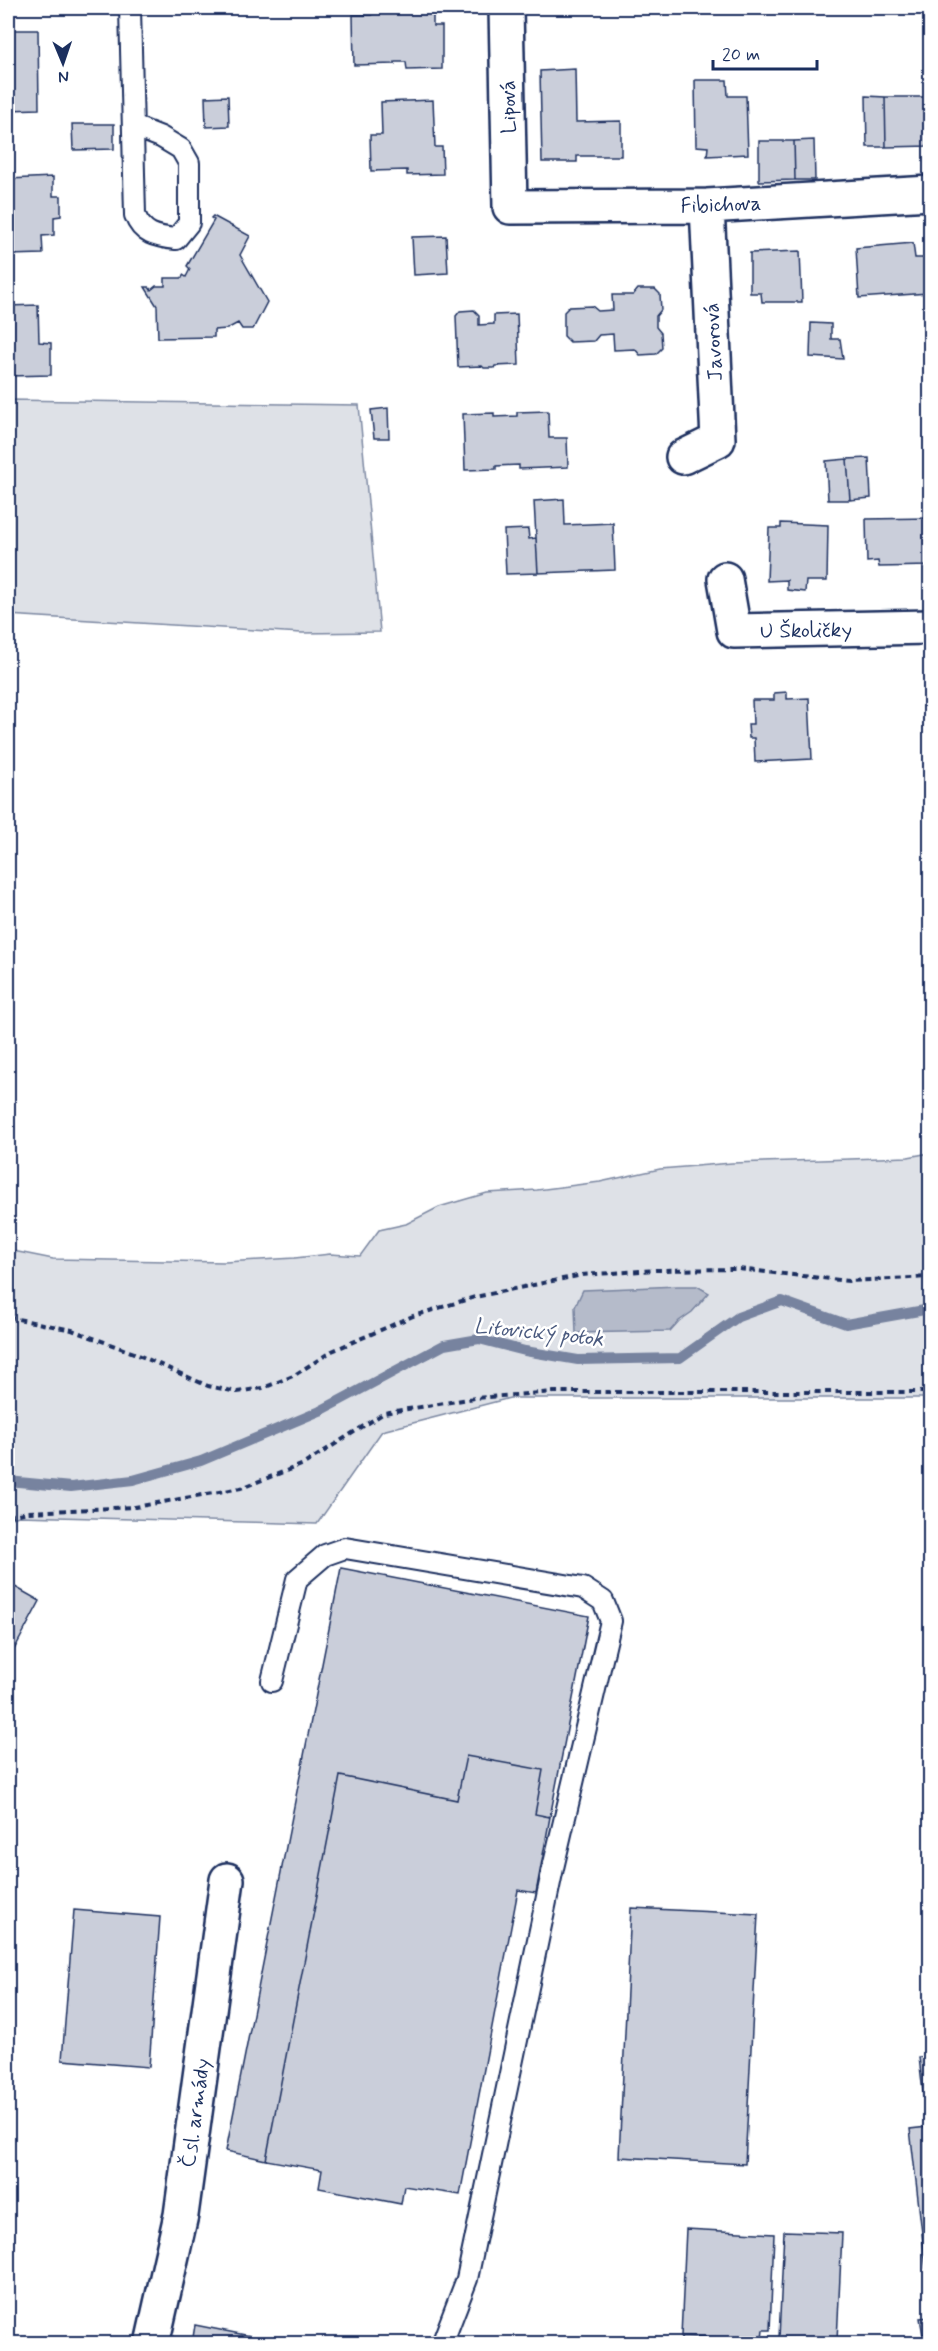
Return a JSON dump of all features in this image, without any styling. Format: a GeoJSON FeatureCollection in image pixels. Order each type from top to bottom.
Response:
{"type":"FeatureCollection","features":[{"type":"Feature","properties":{"kind":"street","name":"Lipová"},"geometry":{"type":"LineString","coordinates":[[506,8],[510,207]]}},
{"type":"Feature","properties":{"kind":"street","name":"Fibichova"},"geometry":{"type":"LineString","coordinates":[[510,207],[707,206],[930,193]]}},
{"type":"Feature","properties":{"kind":"street","name":"Javorová"},"geometry":{"type":"LineString","coordinates":[[683,457],[718,440],[707,206]]}},
{"type":"Feature","properties":{"kind":"street","name":"U Školičky"},"geometry":{"type":"LineString","coordinates":[[725,579],[734,631],[930,627]]}},
{"type":"Feature","properties":{"kind":"street","name":"Čsl. armády"},"geometry":{"type":"LineString","coordinates":[[152,2343],[181,2215],[227,1880]]}},
{"type":"Feature","properties":{"kind":"lane"},"geometry":{"type":"LineString","coordinates":[[130,8],[135,215],[140,227],[156,237],[176,239],[189,223],[189,164],[181,149],[161,137],[133,126]]}},
{"type":"Feature","properties":{"kind":"lane"},"geometry":{"type":"LineString","coordinates":[[272,1681],[297,1579],[325,1555],[345,1548],[583,1588],[603,1601],[611,1621],[553,1868],[467,2279],[442,2343]]}},
{"type":"Feature","properties":{"kind":"path"},"geometry":{"type":"LineString","coordinates":[[8,1317],[72,1329],[134,1353],[208,1386],[237,1392],[263,1388],[293,1376],[332,1352],[413,1316],[475,1297],[582,1275],[656,1270],[738,1269],[849,1281],[930,1277]]}},
{"type":"Feature","properties":{"kind":"path"},"geometry":{"type":"LineString","coordinates":[[8,1516],[28,1512],[135,1507],[241,1488],[304,1464],[384,1413],[475,1398],[554,1392],[930,1392]]}},
{"type":"Feature","properties":{"kind":"shaded area"},"geometry":{"type":"Polygon","coordinates":[[[8,400],[359,405],[380,632],[302,633],[8,615],[8,400]]]}},
{"type":"Feature","properties":{"kind":"shaded area"},"geometry":{"type":"Polygon","coordinates":[[[930,1153],[930,1398],[510,1398],[382,1431],[317,1524],[19,1516],[8,1519],[8,1250],[53,1259],[225,1262],[330,1254],[360,1256],[379,1230],[406,1224],[439,1207],[487,1193],[537,1190],[600,1182],[660,1169],[732,1163],[908,1157],[930,1153]]]}},
{"type":"Feature","properties":{"kind":"water"},"geometry":{"type":"Polygon","coordinates":[[[697,1286],[709,1293],[670,1331],[576,1333],[575,1307],[583,1290],[697,1286]]]}},
{"type":"Feature","properties":{"kind":"building"},"geometry":{"type":"Polygon","coordinates":[[[384,8],[433,8],[433,26],[442,26],[442,69],[407,70],[406,62],[354,65],[353,15],[371,15],[384,8]]]}},
{"type":"Feature","properties":{"kind":"building"},"geometry":{"type":"Polygon","coordinates":[[[8,30],[38,30],[39,109],[8,110],[8,30]]]}},
{"type":"Feature","properties":{"kind":"building"},"geometry":{"type":"Polygon","coordinates":[[[575,69],[576,122],[621,121],[621,156],[577,156],[577,162],[542,162],[540,71],[575,69]]]}},
{"type":"Feature","properties":{"kind":"building"},"geometry":{"type":"Polygon","coordinates":[[[695,80],[727,80],[728,96],[746,96],[748,154],[707,156],[708,147],[696,146],[695,80]]]}},
{"type":"Feature","properties":{"kind":"building"},"geometry":{"type":"Polygon","coordinates":[[[228,96],[229,126],[206,127],[205,97],[228,96]]]}},
{"type":"Feature","properties":{"kind":"building"},"geometry":{"type":"Polygon","coordinates":[[[866,96],[885,97],[886,147],[867,147],[866,96]]]}},
{"type":"Feature","properties":{"kind":"building"},"geometry":{"type":"Polygon","coordinates":[[[885,97],[930,97],[930,146],[886,147],[885,97]]]}},
{"type":"Feature","properties":{"kind":"building"},"geometry":{"type":"Polygon","coordinates":[[[433,100],[435,147],[442,147],[443,174],[407,175],[407,170],[371,171],[370,135],[382,135],[381,102],[433,100]]]}},
{"type":"Feature","properties":{"kind":"building"},"geometry":{"type":"Polygon","coordinates":[[[72,124],[114,124],[114,149],[73,150],[72,124]]]}},
{"type":"Feature","properties":{"kind":"building"},"geometry":{"type":"Polygon","coordinates":[[[814,140],[815,180],[795,180],[794,141],[814,140]]]}},
{"type":"Feature","properties":{"kind":"building"},"geometry":{"type":"Polygon","coordinates":[[[759,141],[794,141],[795,180],[759,181],[759,141]]]}},
{"type":"Feature","properties":{"kind":"building"},"geometry":{"type":"Polygon","coordinates":[[[53,177],[53,196],[61,196],[61,216],[54,217],[54,235],[42,236],[43,254],[8,255],[8,179],[53,177]]]}},
{"type":"Feature","properties":{"kind":"building"},"geometry":{"type":"Polygon","coordinates":[[[213,216],[250,236],[240,255],[267,302],[253,329],[242,329],[238,323],[227,329],[214,330],[214,337],[158,338],[157,306],[145,287],[151,290],[156,286],[165,286],[165,278],[182,278],[183,275],[186,277],[190,269],[187,266],[214,220],[211,218],[213,216]]]}},
{"type":"Feature","properties":{"kind":"building"},"geometry":{"type":"Polygon","coordinates":[[[446,236],[448,273],[414,275],[412,237],[446,236]]]}},
{"type":"Feature","properties":{"kind":"building"},"geometry":{"type":"Polygon","coordinates":[[[913,243],[915,258],[926,258],[928,293],[859,298],[856,248],[913,243]]]}},
{"type":"Feature","properties":{"kind":"building"},"geometry":{"type":"Polygon","coordinates":[[[800,251],[802,302],[762,302],[761,293],[750,293],[750,253],[800,251]]]}},
{"type":"Feature","properties":{"kind":"building"},"geometry":{"type":"Polygon","coordinates":[[[638,289],[655,289],[660,294],[661,310],[656,316],[656,327],[661,333],[662,348],[656,354],[640,355],[635,349],[614,350],[613,334],[599,335],[594,341],[570,342],[564,336],[564,312],[569,307],[592,306],[598,311],[613,310],[612,295],[633,295],[638,289]]]}},
{"type":"Feature","properties":{"kind":"building"},"geometry":{"type":"Polygon","coordinates":[[[38,305],[39,342],[51,343],[51,375],[8,376],[8,306],[38,305]]]}},
{"type":"Feature","properties":{"kind":"building"},"geometry":{"type":"Polygon","coordinates":[[[474,310],[479,315],[479,325],[494,324],[494,315],[517,314],[519,365],[495,366],[494,368],[458,367],[456,316],[460,311],[474,310]]]}},
{"type":"Feature","properties":{"kind":"building"},"geometry":{"type":"Polygon","coordinates":[[[811,323],[831,324],[831,339],[840,339],[843,359],[810,357],[811,323]]]}},
{"type":"Feature","properties":{"kind":"building"},"geometry":{"type":"Polygon","coordinates":[[[388,408],[389,438],[374,438],[371,410],[388,408]]]}},
{"type":"Feature","properties":{"kind":"building"},"geometry":{"type":"Polygon","coordinates":[[[548,411],[549,438],[567,438],[568,467],[519,469],[519,465],[496,466],[496,469],[465,470],[463,414],[494,413],[494,417],[517,416],[517,412],[548,411]]]}},
{"type":"Feature","properties":{"kind":"building"},"geometry":{"type":"Polygon","coordinates":[[[869,458],[871,498],[850,500],[847,459],[869,458]]]}},
{"type":"Feature","properties":{"kind":"building"},"geometry":{"type":"Polygon","coordinates":[[[847,459],[850,500],[828,500],[826,461],[847,459]]]}},
{"type":"Feature","properties":{"kind":"building"},"geometry":{"type":"Polygon","coordinates":[[[564,499],[565,525],[613,523],[615,570],[538,573],[534,501],[564,499]]]}},
{"type":"Feature","properties":{"kind":"building"},"geometry":{"type":"Polygon","coordinates":[[[930,518],[930,566],[879,567],[878,561],[867,562],[866,519],[930,518]]]}},
{"type":"Feature","properties":{"kind":"building"},"geometry":{"type":"Polygon","coordinates":[[[781,523],[828,525],[827,581],[806,581],[805,592],[787,590],[787,580],[767,581],[769,528],[781,528],[781,523]]]}},
{"type":"Feature","properties":{"kind":"building"},"geometry":{"type":"Polygon","coordinates":[[[528,529],[529,539],[536,538],[538,573],[506,574],[504,530],[528,529]]]}},
{"type":"Feature","properties":{"kind":"building"},"geometry":{"type":"Polygon","coordinates":[[[787,692],[787,699],[809,698],[812,759],[755,762],[754,738],[749,738],[748,724],[753,724],[752,700],[774,700],[774,693],[787,692]]]}},
{"type":"Feature","properties":{"kind":"building"},"geometry":{"type":"Polygon","coordinates":[[[341,1568],[589,1616],[550,1817],[535,1814],[543,1770],[466,1756],[457,1800],[340,1776],[266,2160],[226,2151],[341,1568]]]}},
{"type":"Feature","properties":{"kind":"building"},"geometry":{"type":"Polygon","coordinates":[[[8,1583],[40,1601],[8,1661],[8,1583]]]}},
{"type":"Feature","properties":{"kind":"building"},"geometry":{"type":"Polygon","coordinates":[[[466,1756],[543,1770],[535,1814],[550,1817],[536,1893],[518,1890],[460,2195],[404,2186],[401,2204],[319,2188],[322,2170],[266,2160],[340,1776],[457,1800],[466,1756]]]}},
{"type":"Feature","properties":{"kind":"building"},"geometry":{"type":"Polygon","coordinates":[[[631,1908],[758,1914],[745,2164],[619,2157],[631,1908]]]}},
{"type":"Feature","properties":{"kind":"building"},"geometry":{"type":"Polygon","coordinates":[[[74,1910],[160,1917],[149,2067],[62,2060],[74,1910]]]}},
{"type":"Feature","properties":{"kind":"building"},"geometry":{"type":"Polygon","coordinates":[[[930,2055],[930,2267],[926,2268],[910,2129],[927,2127],[919,2057],[930,2055]]]}},
{"type":"Feature","properties":{"kind":"building"},"geometry":{"type":"Polygon","coordinates":[[[686,2229],[774,2234],[770,2330],[763,2330],[762,2339],[681,2336],[686,2229]]]}},
{"type":"Feature","properties":{"kind":"building"},"geometry":{"type":"Polygon","coordinates":[[[784,2231],[842,2233],[837,2341],[779,2338],[784,2231]]]}},
{"type":"Feature","properties":{"kind":"building"},"geometry":{"type":"Polygon","coordinates":[[[930,2317],[930,2334],[923,2335],[920,2318],[930,2317]]]}},
{"type":"Feature","properties":{"kind":"building"},"geometry":{"type":"Polygon","coordinates":[[[195,2325],[270,2340],[269,2344],[192,2344],[195,2325]]]}},
{"type":"Feature","properties":{"kind":"building"},"geometry":{"type":"Polygon","coordinates":[[[681,2336],[810,2339],[810,2344],[681,2344],[681,2336]]]}},
{"type":"Feature","properties":{"kind":"waterway","name":"Litovický potok"},"geometry":{"type":"LineString","coordinates":[[8,1481],[71,1487],[133,1480],[201,1461],[320,1411],[444,1345],[479,1339],[525,1351],[578,1360],[680,1358],[738,1317],[782,1301],[846,1324],[930,1309]]}}]}
